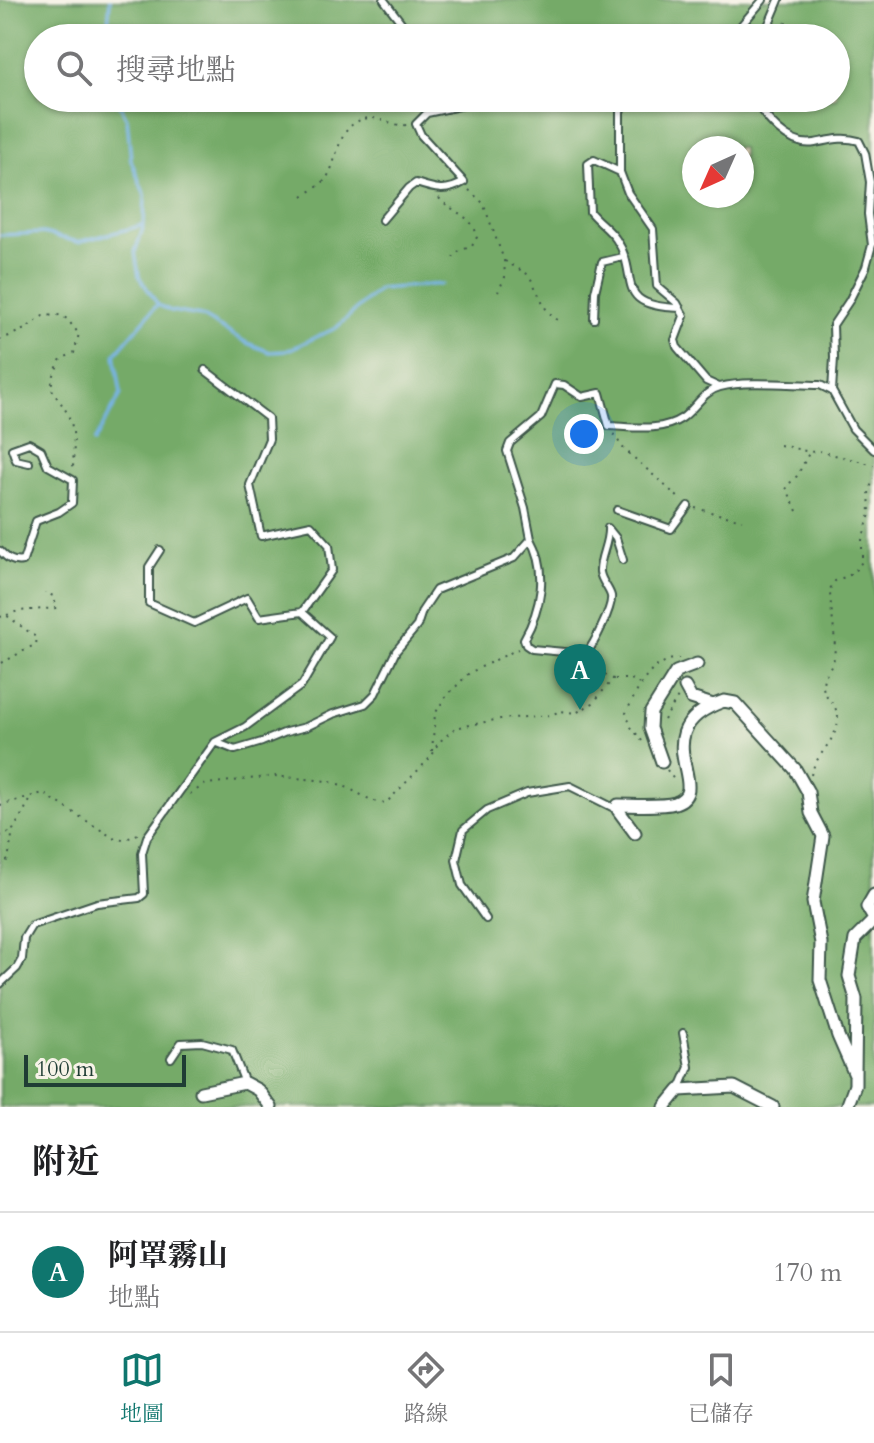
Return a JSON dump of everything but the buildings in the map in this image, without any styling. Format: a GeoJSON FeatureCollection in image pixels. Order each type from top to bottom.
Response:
{"type":"FeatureCollection","features":[{"type":"Feature","properties":{"kind":"street"},"geometry":{"type":"LineString","coordinates":[[662,762],[650,728],[651,712],[676,672],[697,664]]}},
{"type":"Feature","properties":{"kind":"street"},"geometry":{"type":"LineString","coordinates":[[685,687],[691,698],[713,705]]}},
{"type":"Feature","properties":{"kind":"street"},"geometry":{"type":"LineString","coordinates":[[635,833],[618,810],[618,805],[676,803],[685,795],[690,784],[681,737],[693,717],[724,701],[735,703],[795,769],[808,792],[811,813],[823,836],[813,902],[821,943],[820,980],[838,1036],[855,1075]]}},
{"type":"Feature","properties":{"kind":"street"},"geometry":{"type":"LineString","coordinates":[[847,1107],[855,1085],[856,999],[849,976],[855,939],[874,920],[867,907],[874,895]]}},
{"type":"Feature","properties":{"kind":"street"},"geometry":{"type":"LineString","coordinates":[[201,1092],[245,1083],[258,1090],[271,1107]]}},
{"type":"Feature","properties":{"kind":"street"},"geometry":{"type":"LineString","coordinates":[[665,1107],[679,1090],[734,1087],[773,1107]]}},
{"type":"Feature","properties":{"kind":"lane"},"geometry":{"type":"LineString","coordinates":[[384,0],[402,24]]}},
{"type":"Feature","properties":{"kind":"lane"},"geometry":{"type":"LineString","coordinates":[[742,24],[763,0]]}},
{"type":"Feature","properties":{"kind":"lane"},"geometry":{"type":"LineString","coordinates":[[769,24],[779,0]]}},
{"type":"Feature","properties":{"kind":"lane"},"geometry":{"type":"LineString","coordinates":[[382,220],[416,183],[433,191],[457,187],[464,182],[421,135],[416,124],[432,112]]}},
{"type":"Feature","properties":{"kind":"lane"},"geometry":{"type":"LineString","coordinates":[[620,112],[620,172],[628,193],[653,229],[657,286],[684,316],[675,340],[677,347],[706,381],[719,387],[820,385],[832,391]]}},
{"type":"Feature","properties":{"kind":"lane"},"geometry":{"type":"LineString","coordinates":[[765,112],[786,136],[812,144],[846,137],[859,141],[865,153],[870,182],[868,214],[872,245],[861,278],[833,325],[832,391],[853,429],[874,450]]}},
{"type":"Feature","properties":{"kind":"lane"},"geometry":{"type":"LineString","coordinates":[[620,172],[594,160],[588,164],[590,212],[616,240],[629,271],[630,288],[636,297],[646,302],[680,308]]}},
{"type":"Feature","properties":{"kind":"lane"},"geometry":{"type":"LineString","coordinates":[[594,319],[595,292],[602,262],[623,257]]}},
{"type":"Feature","properties":{"kind":"lane"},"geometry":{"type":"LineString","coordinates":[[160,550],[149,567],[149,603],[194,623],[247,598],[259,618],[302,612],[332,570],[329,545],[311,525],[261,536],[250,485],[269,439],[268,418],[205,370]]}},
{"type":"Feature","properties":{"kind":"lane"},"geometry":{"type":"LineString","coordinates":[[623,560],[616,538],[608,528],[600,570],[612,606],[596,642],[586,654],[532,649],[526,645],[524,639],[538,607],[542,569],[507,451],[510,443],[541,417],[555,384],[564,385],[582,397],[600,393],[609,426],[664,426],[683,417],[698,400],[719,387]]}},
{"type":"Feature","properties":{"kind":"lane"},"geometry":{"type":"LineString","coordinates":[[0,551],[8,559],[23,561],[36,521],[72,503],[73,480],[48,466],[41,450],[29,443],[12,449],[16,460],[29,463]]}},
{"type":"Feature","properties":{"kind":"lane"},"geometry":{"type":"LineString","coordinates":[[617,510],[671,529],[678,515],[688,506]]}},
{"type":"Feature","properties":{"kind":"lane"},"geometry":{"type":"LineString","coordinates":[[215,742],[235,750],[365,704],[375,694],[396,651],[417,626],[422,611],[436,590],[514,558],[531,539]]}},
{"type":"Feature","properties":{"kind":"lane"},"geometry":{"type":"LineString","coordinates":[[0,984],[22,959],[24,938],[32,925],[97,903],[139,898],[144,894],[142,853],[147,837],[215,742],[245,727],[302,685],[330,637],[302,612]]}},
{"type":"Feature","properties":{"kind":"lane"},"geometry":{"type":"LineString","coordinates":[[486,919],[462,885],[456,860],[463,830],[487,810],[527,793],[570,786],[618,810]]}},
{"type":"Feature","properties":{"kind":"lane"},"geometry":{"type":"LineString","coordinates":[[679,1090],[689,1067],[683,1033]]}},
{"type":"Feature","properties":{"kind":"lane"},"geometry":{"type":"LineString","coordinates":[[171,1058],[181,1043],[202,1042],[232,1050],[245,1083]]}},
{"type":"Feature","properties":{"kind":"path"},"geometry":{"type":"LineString","coordinates":[[303,196],[326,180],[340,140],[356,124],[372,117],[400,126],[416,124]]}},
{"type":"Feature","properties":{"kind":"path"},"geometry":{"type":"LineString","coordinates":[[464,182],[483,203],[504,260],[505,277],[498,292]]}},
{"type":"Feature","properties":{"kind":"path"},"geometry":{"type":"LineString","coordinates":[[433,191],[449,209],[470,220],[476,227],[477,237],[472,246],[455,253],[452,261]]}},
{"type":"Feature","properties":{"kind":"path"},"geometry":{"type":"LineString","coordinates":[[504,260],[529,275],[547,311],[560,322]]}},
{"type":"Feature","properties":{"kind":"path"},"geometry":{"type":"LineString","coordinates":[[0,340],[25,329],[43,316],[60,315],[79,334],[74,353],[61,359],[50,387],[70,420],[74,443],[73,480]]}},
{"type":"Feature","properties":{"kind":"path"},"geometry":{"type":"LineString","coordinates":[[609,426],[622,447],[688,506],[742,520]]}},
{"type":"Feature","properties":{"kind":"path"},"geometry":{"type":"LineString","coordinates":[[780,445],[874,465]]}},
{"type":"Feature","properties":{"kind":"path"},"geometry":{"type":"LineString","coordinates":[[797,511],[786,487],[797,476],[810,452]]}},
{"type":"Feature","properties":{"kind":"path"},"geometry":{"type":"LineString","coordinates":[[808,792],[812,768],[832,740],[838,721],[837,709],[823,690],[824,679],[834,660],[830,589],[835,581],[852,574],[862,562],[862,540],[870,514],[869,490],[874,479]]}},
{"type":"Feature","properties":{"kind":"path"},"geometry":{"type":"LineString","coordinates":[[0,617],[18,611],[57,608],[53,596],[45,592]]}},
{"type":"Feature","properties":{"kind":"path"},"geometry":{"type":"LineString","coordinates":[[0,664],[36,644],[37,638],[6,615]]}},
{"type":"Feature","properties":{"kind":"path"},"geometry":{"type":"LineString","coordinates":[[432,756],[432,728],[435,714],[444,699],[469,673],[526,645]]}},
{"type":"Feature","properties":{"kind":"path"},"geometry":{"type":"LineString","coordinates":[[586,654],[587,662],[595,670],[613,679],[631,679],[640,685]]}},
{"type":"Feature","properties":{"kind":"path"},"geometry":{"type":"LineString","coordinates":[[177,796],[194,793],[206,784],[275,776],[327,781],[373,801],[386,803],[455,728],[500,719],[551,715],[560,711],[576,713],[593,703],[613,679]]}},
{"type":"Feature","properties":{"kind":"path"},"geometry":{"type":"LineString","coordinates":[[0,805],[43,793],[115,839],[124,840],[139,834],[147,837]]}},
{"type":"Feature","properties":{"kind":"path"},"geometry":{"type":"LineString","coordinates":[[0,866],[8,860],[13,830],[33,796]]}},
{"type":"Feature","properties":{"kind":"path"},"geometry":{"type":"LineString","coordinates":[[0,836],[13,830]]}},
{"type":"Feature","properties":{"kind":"green space"},"geometry":{"type":"Polygon","coordinates":[[[0,0],[874,0],[874,1107],[0,1107],[0,0]]]}},
{"type":"Feature","properties":{"kind":"waterway"},"geometry":{"type":"LineString","coordinates":[[108,24],[110,0]]}},
{"type":"Feature","properties":{"kind":"waterway"},"geometry":{"type":"LineString","coordinates":[[123,112],[127,119],[131,160],[145,196],[144,225],[135,252],[139,276],[158,305],[171,311],[201,316],[247,343],[270,352],[286,351],[336,328],[379,289],[442,284]]}},
{"type":"Feature","properties":{"kind":"waterway"},"geometry":{"type":"LineString","coordinates":[[0,235],[43,233],[78,242],[144,225]]}},
{"type":"Feature","properties":{"kind":"waterway"},"geometry":{"type":"LineString","coordinates":[[94,442],[121,394],[115,354],[157,305]]}},
{"type":"Feature","properties":{"kind":"place","name":"阿罩霧山"},"geometry":{"type":"Point","coordinates":[580,710]}}]}
